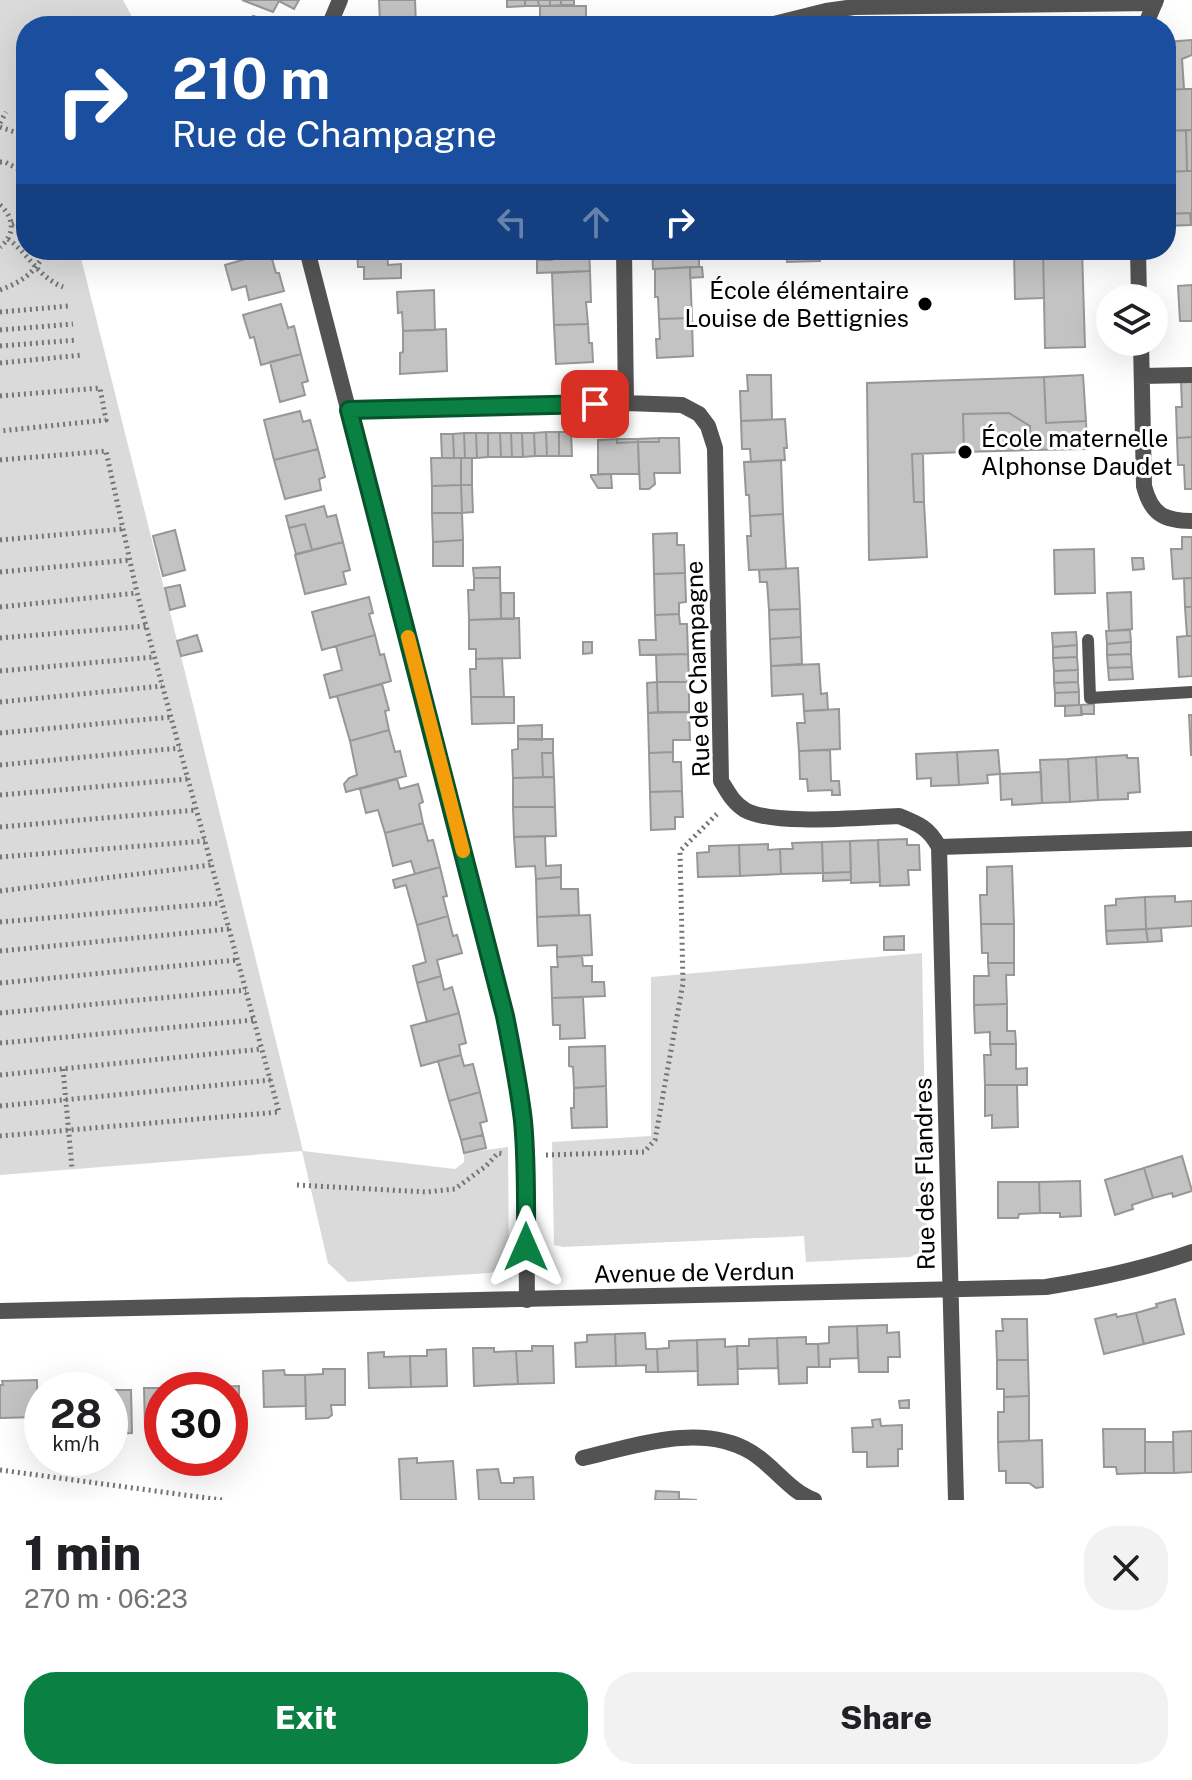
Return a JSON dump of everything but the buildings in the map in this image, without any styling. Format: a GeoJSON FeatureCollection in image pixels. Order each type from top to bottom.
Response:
{"type":"FeatureCollection","features":[{"type":"Feature","properties":{"kind":"street"},"geometry":{"type":"LineString","coordinates":[[806,16],[854,7],[1156,2]]}},
{"type":"Feature","properties":{"kind":"street"},"geometry":{"type":"LineString","coordinates":[[310,260],[505,1016],[516,1071],[525,1156],[527,1300]]}},
{"type":"Feature","properties":{"kind":"street"},"geometry":{"type":"LineString","coordinates":[[624,260],[626,403]]}},
{"type":"Feature","properties":{"kind":"street"},"geometry":{"type":"LineString","coordinates":[[1138,260],[1139,284]]}},
{"type":"Feature","properties":{"kind":"street"},"geometry":{"type":"LineString","coordinates":[[1141,356],[1144,486],[1147,500],[1155,511],[1166,518],[1192,521]]}},
{"type":"Feature","properties":{"kind":"street"},"geometry":{"type":"LineString","coordinates":[[1142,376],[1192,375]]}},
{"type":"Feature","properties":{"kind":"street","name":"Rue de Champagne"},"geometry":{"type":"LineString","coordinates":[[349,410],[626,403],[682,405],[699,414],[708,426],[715,448],[721,781],[732,799],[744,809],[764,817],[899,816],[931,832],[939,847]]}},
{"type":"Feature","properties":{"kind":"street"},"geometry":{"type":"LineString","coordinates":[[939,847],[1192,839]]}},
{"type":"Feature","properties":{"kind":"street","name":"Rue des Flandres"},"geometry":{"type":"LineString","coordinates":[[939,847],[956,1500]]}},
{"type":"Feature","properties":{"kind":"street","name":"Avenue de Verdun"},"geometry":{"type":"LineString","coordinates":[[0,1311],[1046,1287],[1120,1273],[1192,1252]]}},
{"type":"Feature","properties":{"kind":"street"},"geometry":{"type":"LineString","coordinates":[[583,1458],[680,1438],[722,1440],[752,1453],[801,1494],[814,1500]]}},
{"type":"Feature","properties":{"kind":"lane"},"geometry":{"type":"LineString","coordinates":[[1088,640],[1090,698],[1192,692]]}},
{"type":"Feature","properties":{"kind":"path"},"geometry":{"type":"LineString","coordinates":[[0,125],[6,112]]}},
{"type":"Feature","properties":{"kind":"path"},"geometry":{"type":"LineString","coordinates":[[0,205],[12,224],[8,239],[0,247]]}},
{"type":"Feature","properties":{"kind":"path"},"geometry":{"type":"LineString","coordinates":[[12,224],[16,223]]}},
{"type":"Feature","properties":{"kind":"path"},"geometry":{"type":"LineString","coordinates":[[8,239],[16,246]]}},
{"type":"Feature","properties":{"kind":"path"},"geometry":{"type":"LineString","coordinates":[[30,260],[52,283],[63,287]]}},
{"type":"Feature","properties":{"kind":"path"},"geometry":{"type":"LineString","coordinates":[[0,290],[21,282],[41,260]]}},
{"type":"Feature","properties":{"kind":"path"},"geometry":{"type":"LineString","coordinates":[[0,312],[69,306]]}},
{"type":"Feature","properties":{"kind":"path"},"geometry":{"type":"LineString","coordinates":[[0,330],[73,324]]}},
{"type":"Feature","properties":{"kind":"path"},"geometry":{"type":"LineString","coordinates":[[0,346],[77,340]]}},
{"type":"Feature","properties":{"kind":"path"},"geometry":{"type":"LineString","coordinates":[[0,363],[83,355]]}},
{"type":"Feature","properties":{"kind":"path"},"geometry":{"type":"LineString","coordinates":[[0,396],[100,388],[106,420],[0,431]]}},
{"type":"Feature","properties":{"kind":"path"},"geometry":{"type":"LineString","coordinates":[[0,460],[106,451],[137,593],[279,1112],[0,1136]]}},
{"type":"Feature","properties":{"kind":"path"},"geometry":{"type":"LineString","coordinates":[[0,540],[123,529]]}},
{"type":"Feature","properties":{"kind":"path"},"geometry":{"type":"LineString","coordinates":[[0,572],[130,560]]}},
{"type":"Feature","properties":{"kind":"path"},"geometry":{"type":"LineString","coordinates":[[0,607],[137,593]]}},
{"type":"Feature","properties":{"kind":"path"},"geometry":{"type":"LineString","coordinates":[[0,638],[146,626]]}},
{"type":"Feature","properties":{"kind":"path"},"geometry":{"type":"LineString","coordinates":[[0,671],[155,657]]}},
{"type":"Feature","properties":{"kind":"path"},"geometry":{"type":"LineString","coordinates":[[0,702],[162,686]]}},
{"type":"Feature","properties":{"kind":"path"},"geometry":{"type":"LineString","coordinates":[[0,733],[171,717]]}},
{"type":"Feature","properties":{"kind":"path"},"geometry":{"type":"LineString","coordinates":[[0,765],[180,748]]}},
{"type":"Feature","properties":{"kind":"path"},"geometry":{"type":"LineString","coordinates":[[0,795],[188,779]]}},
{"type":"Feature","properties":{"kind":"path"},"geometry":{"type":"LineString","coordinates":[[297,1185],[426,1192],[455,1189],[498,1153],[525,1156],[644,1152],[655,1140],[683,983],[680,851],[732,799]]}},
{"type":"Feature","properties":{"kind":"path"},"geometry":{"type":"LineString","coordinates":[[0,827],[196,810]]}},
{"type":"Feature","properties":{"kind":"path"},"geometry":{"type":"LineString","coordinates":[[0,857],[205,841]]}},
{"type":"Feature","properties":{"kind":"path"},"geometry":{"type":"LineString","coordinates":[[0,891],[211,865]]}},
{"type":"Feature","properties":{"kind":"path"},"geometry":{"type":"LineString","coordinates":[[0,922],[221,903]]}},
{"type":"Feature","properties":{"kind":"path"},"geometry":{"type":"LineString","coordinates":[[0,951],[229,929]]}},
{"type":"Feature","properties":{"kind":"path"},"geometry":{"type":"LineString","coordinates":[[0,983],[237,960]]}},
{"type":"Feature","properties":{"kind":"path"},"geometry":{"type":"LineString","coordinates":[[0,1013],[246,990]]}},
{"type":"Feature","properties":{"kind":"path"},"geometry":{"type":"LineString","coordinates":[[0,1043],[254,1020]]}},
{"type":"Feature","properties":{"kind":"path"},"geometry":{"type":"LineString","coordinates":[[0,1075],[262,1049]]}},
{"type":"Feature","properties":{"kind":"path"},"geometry":{"type":"LineString","coordinates":[[63,1069],[72,1168]]}},
{"type":"Feature","properties":{"kind":"path"},"geometry":{"type":"LineString","coordinates":[[0,1106],[271,1080]]}},
{"type":"Feature","properties":{"kind":"path"},"geometry":{"type":"LineString","coordinates":[[0,1470],[222,1500]]}},
{"type":"Feature","properties":{"kind":"shaded area"},"geometry":{"type":"Polygon","coordinates":[[[0,0],[123,0],[132,16],[16,16],[16,260],[82,260],[303,1151],[455,1169],[464,1162],[464,1153],[508,1147],[509,1262],[490,1273],[348,1282],[328,1263],[302,1151],[0,1175],[0,0]]]}},
{"type":"Feature","properties":{"kind":"shaded area"},"geometry":{"type":"Polygon","coordinates":[[[922,953],[927,1240],[919,1253],[910,1257],[806,1262],[804,1236],[554,1245],[552,1142],[651,1136],[651,977],[922,953]]]}},
{"type":"Feature","properties":{"kind":"slow traffic"},"geometry":{"type":"LineString","coordinates":[[408,637],[463,851]]}},
{"type":"Feature","properties":{"kind":"place","name":"École élémentaire Louise de Bettignies"},"geometry":{"type":"Point","coordinates":[925,304]}},
{"type":"Feature","properties":{"kind":"place","name":"École maternelle Alphonse Daudet"},"geometry":{"type":"Point","coordinates":[965,452]}},
{"type":"Feature","properties":{"kind":"route"},"geometry":{"type":"LineString","coordinates":[[526,1247],[523,1122],[505,1016],[349,410],[595,404]]}}]}
